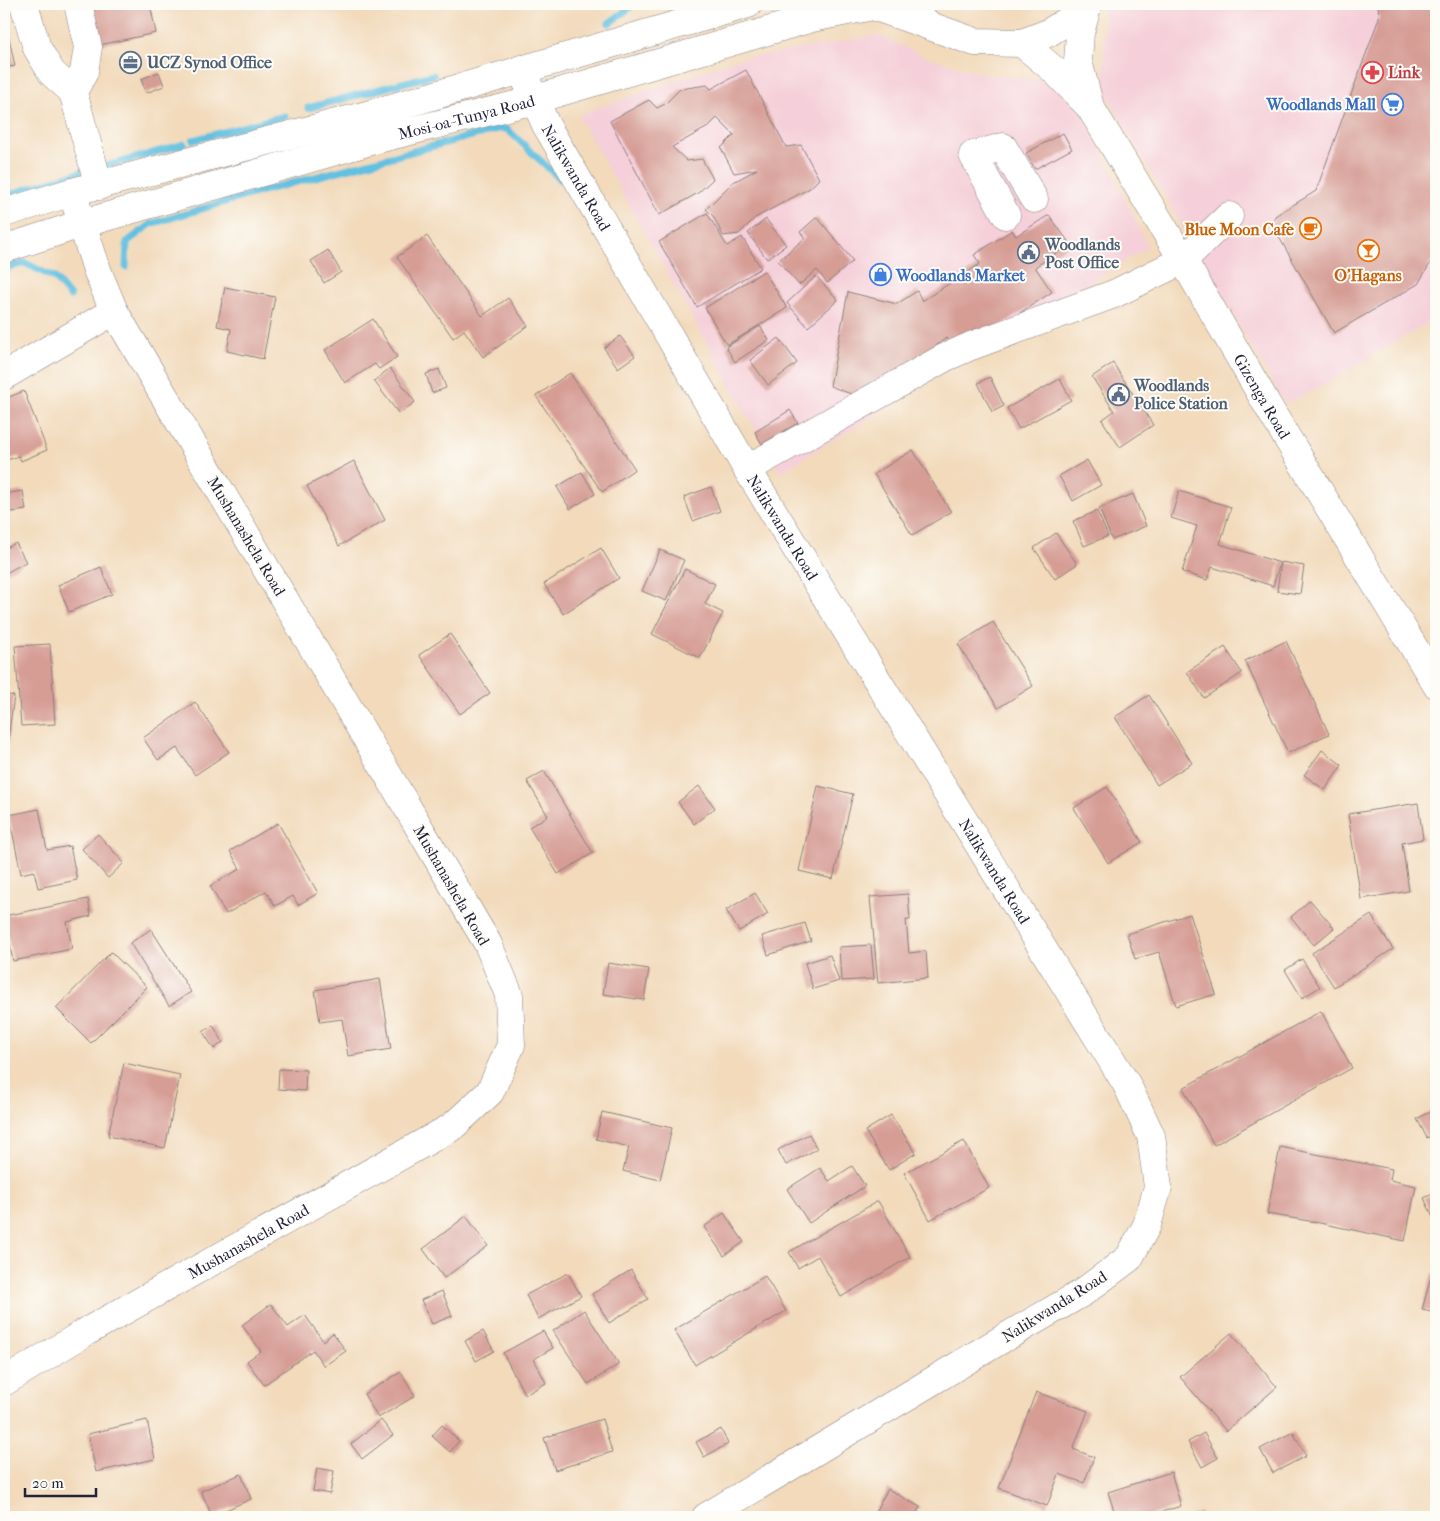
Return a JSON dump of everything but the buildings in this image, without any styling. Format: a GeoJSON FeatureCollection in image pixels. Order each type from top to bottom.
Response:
{"type":"FeatureCollection","features":[{"type":"Feature","properties":{"kind":"street"},"geometry":{"type":"LineString","coordinates":[[24,4],[37,48],[52,73],[73,92],[99,186]]}},
{"type":"Feature","properties":{"kind":"street"},"geometry":{"type":"LineString","coordinates":[[73,92],[84,72],[88,47],[78,4]]}},
{"type":"Feature","properties":{"kind":"street","name":"Mosi-oa-Tunya Road"},"geometry":{"type":"LineString","coordinates":[[4,213],[72,192],[367,115],[748,4]]}},
{"type":"Feature","properties":{"kind":"street"},"geometry":{"type":"LineString","coordinates":[[906,4],[930,26]]}},
{"type":"Feature","properties":{"kind":"street"},"geometry":{"type":"LineString","coordinates":[[1022,43],[1048,33],[1072,18],[1084,4]]}},
{"type":"Feature","properties":{"kind":"street","name":"Gizenga Road"},"geometry":{"type":"LineString","coordinates":[[1088,4],[1080,33],[1078,61],[1090,107]]}},
{"type":"Feature","properties":{"kind":"street","name":"Mosi-oa-Tunya Road"},"geometry":{"type":"LineString","coordinates":[[4,248],[374,140],[534,100],[812,18],[858,8],[872,6],[974,42],[1022,43]]}},
{"type":"Feature","properties":{"kind":"street","name":"Gizenga Road"},"geometry":{"type":"LineString","coordinates":[[1022,43],[1054,70],[1090,107],[1436,684]]}},
{"type":"Feature","properties":{"kind":"street","name":"Nalikwanda Road"},"geometry":{"type":"LineString","coordinates":[[522,69],[546,125],[747,469],[1127,1085],[1151,1136],[1158,1187],[1147,1225],[1129,1258],[1082,1293],[998,1341],[706,1517]]}},
{"type":"Feature","properties":{"kind":"street"},"geometry":{"type":"LineString","coordinates":[[1006,215],[973,155],[1003,147],[1034,199]]}},
{"type":"Feature","properties":{"kind":"street","name":"Mushanashela Road"},"geometry":{"type":"LineString","coordinates":[[4,1382],[84,1333],[452,1127],[490,1092],[511,1045],[509,995],[488,944],[114,310],[97,270],[72,192]]}},
{"type":"Feature","properties":{"kind":"street"},"geometry":{"type":"LineString","coordinates":[[747,469],[944,358],[971,346],[1114,294],[1183,260],[1229,216]]}},
{"type":"Feature","properties":{"kind":"street"},"geometry":{"type":"LineString","coordinates":[[4,376],[114,310]]}},
{"type":"Feature","properties":{"kind":"shaded area"},"geometry":{"type":"Polygon","coordinates":[[[1104,4],[1436,4],[1436,318],[1314,390],[1285,404],[1104,91],[1104,4]]]}},
{"type":"Feature","properties":{"kind":"shaded area"},"geometry":{"type":"Polygon","coordinates":[[[878,35],[929,58],[982,74],[1051,81],[1078,102],[1148,247],[780,473],[578,115],[736,60],[878,35]]]}},
{"type":"Feature","properties":{"kind":"waterway"},"geometry":{"type":"LineString","coordinates":[[609,23],[635,4]]}},
{"type":"Feature","properties":{"kind":"waterway"},"geometry":{"type":"LineString","coordinates":[[308,108],[433,75]]}},
{"type":"Feature","properties":{"kind":"waterway"},"geometry":{"type":"LineString","coordinates":[[193,140],[285,116]]}},
{"type":"Feature","properties":{"kind":"waterway"},"geometry":{"type":"LineString","coordinates":[[126,267],[127,242],[151,224],[266,190],[498,129],[507,129],[560,179]]}},
{"type":"Feature","properties":{"kind":"waterway"},"geometry":{"type":"LineString","coordinates":[[107,166],[184,144]]}},
{"type":"Feature","properties":{"kind":"waterway"},"geometry":{"type":"LineString","coordinates":[[4,196],[82,172]]}},
{"type":"Feature","properties":{"kind":"waterway"},"geometry":{"type":"LineString","coordinates":[[4,268],[25,263],[55,278],[70,296]]}},
{"type":"Feature","properties":{"kind":"place","name":"UCZ Synod Office"},"geometry":{"type":"Point","coordinates":[131,62]}},
{"type":"Feature","properties":{"kind":"place","name":"Link"},"geometry":{"type":"Point","coordinates":[1372,72]}},
{"type":"Feature","properties":{"kind":"place","name":"Woodlands Mall"},"geometry":{"type":"Point","coordinates":[1392,104]}},
{"type":"Feature","properties":{"kind":"place","name":"Blue Moon Cafe"},"geometry":{"type":"Point","coordinates":[1310,229]}},
{"type":"Feature","properties":{"kind":"place","name":"O'Hagans"},"geometry":{"type":"Point","coordinates":[1368,251]}},
{"type":"Feature","properties":{"kind":"place","name":"Woodlands Post Office"},"geometry":{"type":"Point","coordinates":[1029,253]}},
{"type":"Feature","properties":{"kind":"place","name":"Woodlands Market"},"geometry":{"type":"Point","coordinates":[880,275]}},
{"type":"Feature","properties":{"kind":"place","name":"Woodlands Police Station"},"geometry":{"type":"Point","coordinates":[1118,394]}}]}
